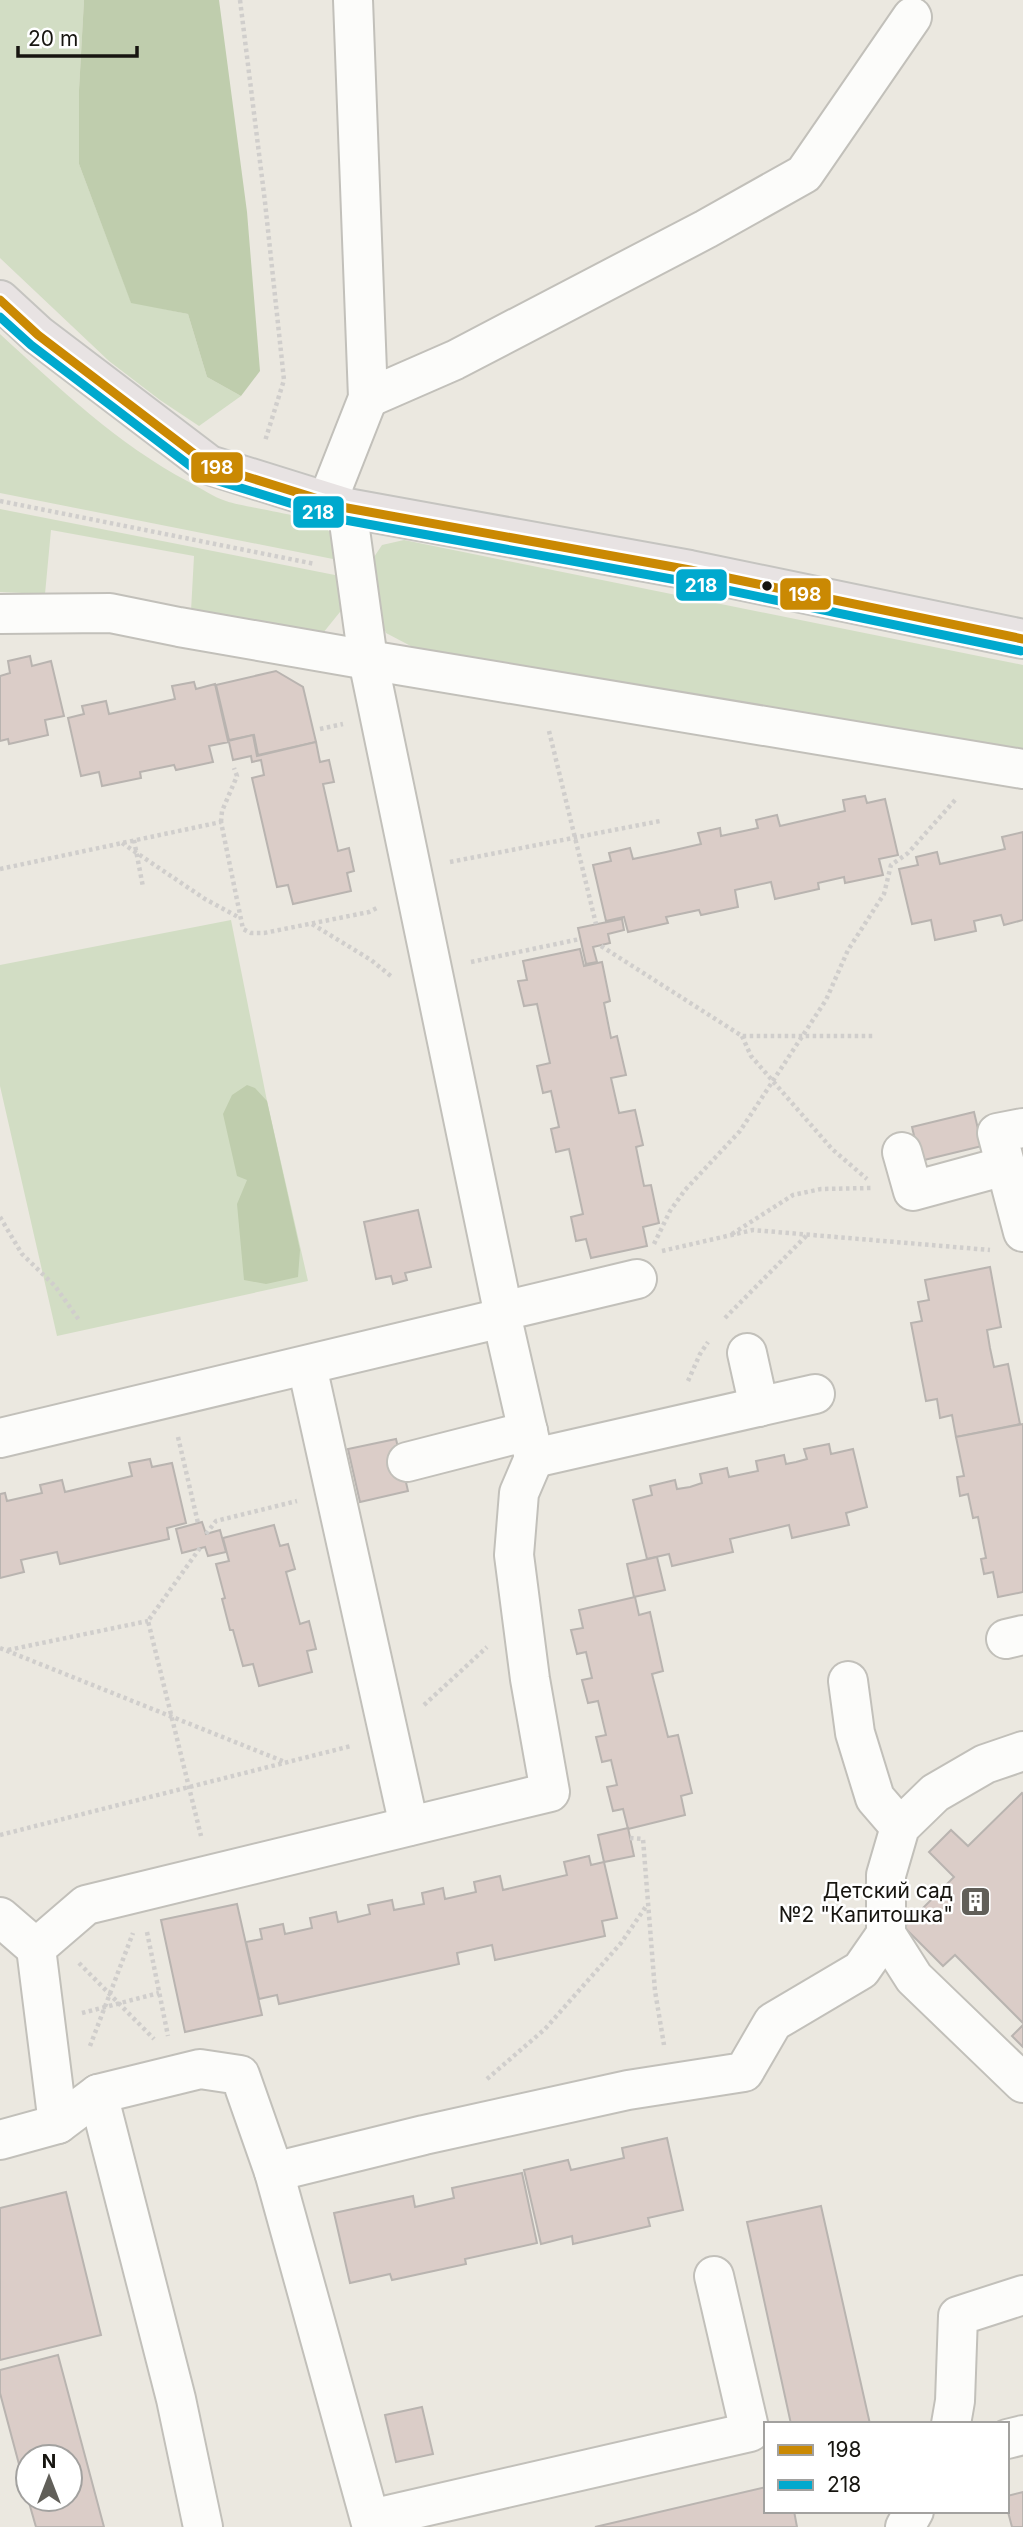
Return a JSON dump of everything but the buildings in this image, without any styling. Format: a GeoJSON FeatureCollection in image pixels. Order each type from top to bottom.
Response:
{"type":"FeatureCollection","features":[{"type":"Feature","properties":{"kind":"main road"},"geometry":{"type":"LineString","coordinates":[[0,300],[38,335],[209,465],[337,505],[690,570],[1023,639]]}},
{"type":"Feature","properties":{"kind":"lane"},"geometry":{"type":"LineString","coordinates":[[44,1941],[86,1905],[140,1901],[211,1874],[550,1792],[521,1616],[514,1555],[519,1493],[531,1444],[368,660],[356,573],[337,505],[368,398],[353,0]]}},
{"type":"Feature","properties":{"kind":"lane"},"geometry":{"type":"LineString","coordinates":[[368,398],[455,360],[706,229],[804,174],[912,17]]}},
{"type":"Feature","properties":{"kind":"lane"},"geometry":{"type":"LineString","coordinates":[[0,614],[110,613],[368,660],[1023,769]]}},
{"type":"Feature","properties":{"kind":"lane"},"geometry":{"type":"LineString","coordinates":[[1010,1241],[1005,1166],[997,1133],[1023,1128]]}},
{"type":"Feature","properties":{"kind":"lane"},"geometry":{"type":"LineString","coordinates":[[902,1152],[913,1191],[1005,1166]]}},
{"type":"Feature","properties":{"kind":"lane"},"geometry":{"type":"LineString","coordinates":[[0,1438],[307,1366],[637,1279]]}},
{"type":"Feature","properties":{"kind":"lane"},"geometry":{"type":"LineString","coordinates":[[747,1353],[759,1407]]}},
{"type":"Feature","properties":{"kind":"lane"},"geometry":{"type":"LineString","coordinates":[[307,1366],[409,1826]]}},
{"type":"Feature","properties":{"kind":"lane"},"geometry":{"type":"LineString","coordinates":[[407,1462],[759,1407],[814,1394]]}},
{"type":"Feature","properties":{"kind":"lane"},"geometry":{"type":"LineString","coordinates":[[848,1681],[855,1733],[875,1798],[900,1827]]}},
{"type":"Feature","properties":{"kind":"lane"},"geometry":{"type":"LineString","coordinates":[[1023,1751],[985,1764],[936,1793],[900,1827],[886,1875],[886,1934],[914,1978],[1023,2083]]}},
{"type":"Feature","properties":{"kind":"lane"},"geometry":{"type":"LineString","coordinates":[[0,1917],[44,1941]]}},
{"type":"Feature","properties":{"kind":"lane"},"geometry":{"type":"LineString","coordinates":[[274,2172],[424,2135],[628,2090],[744,2072],[773,2022],[860,1969],[886,1934]]}},
{"type":"Feature","properties":{"kind":"lane"},"geometry":{"type":"LineString","coordinates":[[44,1941],[46,2021],[58,2124]]}},
{"type":"Feature","properties":{"kind":"lane"},"geometry":{"type":"LineString","coordinates":[[0,2140],[58,2124],[98,2094],[175,2067],[240,2075],[274,2172],[371,2523],[750,2432],[713,2276]]}},
{"type":"Feature","properties":{"kind":"lane"},"geometry":{"type":"LineString","coordinates":[[98,2094],[176,2399],[203,2527]]}},
{"type":"Feature","properties":{"kind":"lane"},"geometry":{"type":"LineString","coordinates":[[951,2422],[955,2400],[958,2316],[1023,2295]]}},
{"type":"Feature","properties":{"kind":"path"},"geometry":{"type":"LineString","coordinates":[[240,0],[264,188],[284,380],[253,478]]}},
{"type":"Feature","properties":{"kind":"path"},"geometry":{"type":"LineString","coordinates":[[0,501],[356,573]]}},
{"type":"Feature","properties":{"kind":"path"},"geometry":{"type":"LineString","coordinates":[[538,688],[596,924]]}},
{"type":"Feature","properties":{"kind":"path"},"geometry":{"type":"LineString","coordinates":[[234,768],[237,776],[222,811],[221,822],[240,919],[243,929],[251,933],[264,933],[369,912],[414,879],[576,837],[660,821]]}},
{"type":"Feature","properties":{"kind":"path"},"geometry":{"type":"LineString","coordinates":[[961,793],[908,853],[891,865],[884,894],[848,950],[826,1000],[740,1131],[685,1190],[670,1211],[649,1254],[753,1230],[1010,1241]]}},
{"type":"Feature","properties":{"kind":"path"},"geometry":{"type":"LineString","coordinates":[[0,869],[221,822]]}},
{"type":"Feature","properties":{"kind":"path"},"geometry":{"type":"LineString","coordinates":[[134,840],[144,887]]}},
{"type":"Feature","properties":{"kind":"path"},"geometry":{"type":"LineString","coordinates":[[122,843],[205,899],[240,919]]}},
{"type":"Feature","properties":{"kind":"path"},"geometry":{"type":"LineString","coordinates":[[311,923],[372,960],[406,989],[441,1012]]}},
{"type":"Feature","properties":{"kind":"path"},"geometry":{"type":"LineString","coordinates":[[433,971],[580,939]]}},
{"type":"Feature","properties":{"kind":"path"},"geometry":{"type":"LineString","coordinates":[[601,946],[742,1036],[875,1036]]}},
{"type":"Feature","properties":{"kind":"path"},"geometry":{"type":"LineString","coordinates":[[729,1236],[793,1195],[821,1189],[877,1188],[832,1149],[751,1056],[742,1036]]}},
{"type":"Feature","properties":{"kind":"path"},"geometry":{"type":"LineString","coordinates":[[0,1217],[22,1254],[55,1286],[79,1320]]}},
{"type":"Feature","properties":{"kind":"path"},"geometry":{"type":"LineString","coordinates":[[169,1398],[198,1523]]}},
{"type":"Feature","properties":{"kind":"path"},"geometry":{"type":"LineString","coordinates":[[206,1534],[216,1521],[335,1492]]}},
{"type":"Feature","properties":{"kind":"path"},"geometry":{"type":"LineString","coordinates":[[7,1650],[148,1621],[200,1548]]}},
{"type":"Feature","properties":{"kind":"path"},"geometry":{"type":"LineString","coordinates":[[0,1835],[389,1737],[521,1616]]}},
{"type":"Feature","properties":{"kind":"path"},"geometry":{"type":"LineString","coordinates":[[148,1621],[211,1874]]}},
{"type":"Feature","properties":{"kind":"path"},"geometry":{"type":"LineString","coordinates":[[0,1648],[286,1763]]}},
{"type":"Feature","properties":{"kind":"path"},"geometry":{"type":"LineString","coordinates":[[630,1839],[643,1839],[655,1991],[665,2049]]}},
{"type":"Feature","properties":{"kind":"path"},"geometry":{"type":"LineString","coordinates":[[87,2054],[106,2007],[140,1901]]}},
{"type":"Feature","properties":{"kind":"path"},"geometry":{"type":"LineString","coordinates":[[140,1901],[175,2067]]}},
{"type":"Feature","properties":{"kind":"path"},"geometry":{"type":"LineString","coordinates":[[484,2082],[545,2029],[621,1943],[647,1905]]}},
{"type":"Feature","properties":{"kind":"path"},"geometry":{"type":"LineString","coordinates":[[44,1941],[109,1993],[175,2067]]}},
{"type":"Feature","properties":{"kind":"path"},"geometry":{"type":"LineString","coordinates":[[46,2021],[159,1993]]}},
{"type":"Feature","properties":{"kind":"green space"},"geometry":{"type":"Polygon","coordinates":[[[0,0],[84,0],[79,90],[79,164],[131,302],[188,314],[207,377],[241,396],[199,426],[109,361],[0,258],[0,0]]]}},
{"type":"Feature","properties":{"kind":"green space"},"geometry":{"type":"Polygon","coordinates":[[[84,0],[219,0],[247,212],[260,371],[241,396],[207,377],[188,314],[131,303],[79,164],[79,90],[84,0]]]}},
{"type":"Feature","properties":{"kind":"green space"},"geometry":{"type":"Polygon","coordinates":[[[0,334],[90,414],[137,450],[221,499],[297,516],[321,525],[332,537],[338,560],[0,493],[0,334]]]}},
{"type":"Feature","properties":{"kind":"green space"},"geometry":{"type":"Polygon","coordinates":[[[0,509],[340,576],[344,607],[323,633],[191,611],[194,556],[51,530],[45,594],[0,592],[0,509]]]}},
{"type":"Feature","properties":{"kind":"green space"},"geometry":{"type":"Polygon","coordinates":[[[404,540],[1023,665],[1023,750],[426,654],[386,633],[374,603],[372,560],[382,545],[404,540]]]}},
{"type":"Feature","properties":{"kind":"green space"},"geometry":{"type":"Polygon","coordinates":[[[231,920],[267,1101],[308,1281],[57,1336],[0,1086],[0,965],[231,920]]]}},
{"type":"Feature","properties":{"kind":"green space"},"geometry":{"type":"Polygon","coordinates":[[[247,1085],[255,1088],[267,1101],[300,1250],[298,1277],[266,1284],[244,1280],[237,1204],[247,1180],[237,1176],[223,1114],[232,1095],[247,1085]]]}},
{"type":"Feature","properties":{"kind":"transit line","name":"198"},"geometry":{"type":"LineString","coordinates":[[0,300],[38,335],[209,465],[347,508],[690,570],[1023,639]]}},
{"type":"Feature","properties":{"kind":"transit line","name":"218"},"geometry":{"type":"LineString","coordinates":[[0,317],[31,345],[205,477],[345,520],[688,582],[1021,651]]}},
{"type":"Feature","properties":{"kind":"place","name":"Детский сад №2 \"Капитошка\""},"geometry":{"type":"Point","coordinates":[976,1902]}}]}
